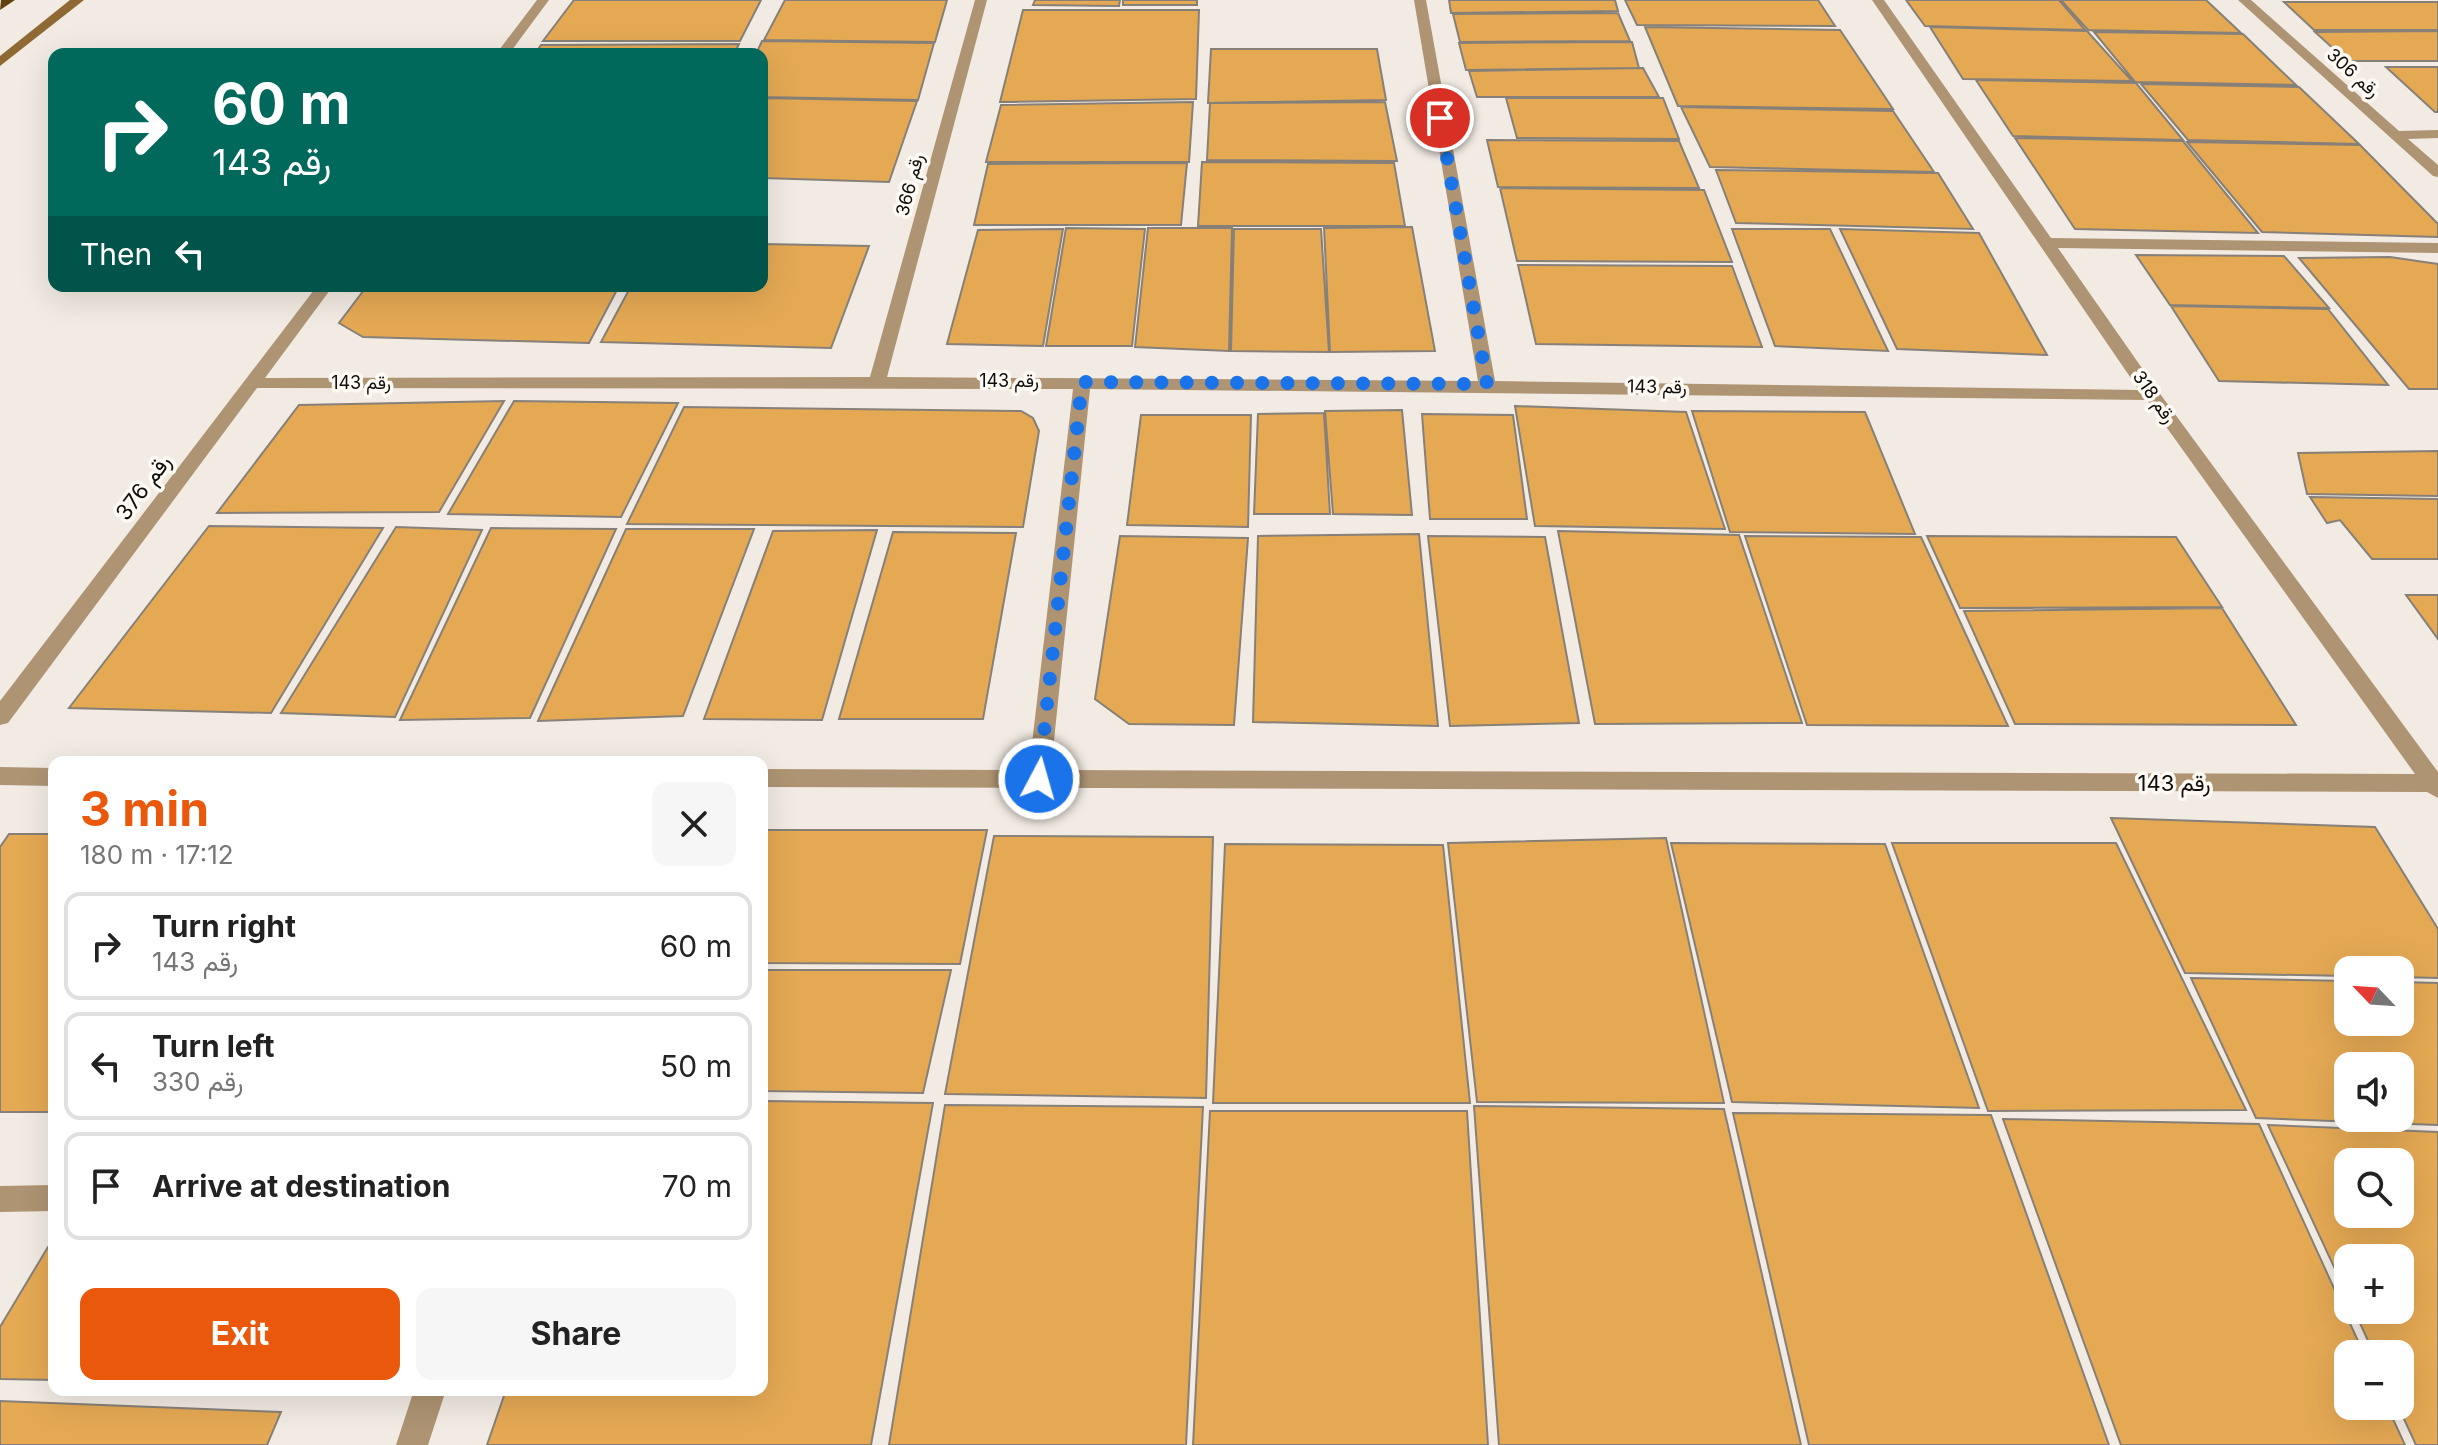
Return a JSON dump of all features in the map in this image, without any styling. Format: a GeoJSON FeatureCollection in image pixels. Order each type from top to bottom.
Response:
{"type":"FeatureCollection","features":[{"type":"Feature","properties":{"kind":"highway"},"geometry":{"type":"LineString","coordinates":[[0,6],[9,0]]}},
{"type":"Feature","properties":{"kind":"main road"},"geometry":{"type":"LineString","coordinates":[[0,62],[78,0]]}},
{"type":"Feature","properties":{"kind":"street"},"geometry":{"type":"LineString","coordinates":[[507,48],[543,0]]}},
{"type":"Feature","properties":{"kind":"street","name":"رقم 366"},"geometry":{"type":"LineString","coordinates":[[878,380],[981,0]]}},
{"type":"Feature","properties":{"kind":"street"},"geometry":{"type":"LineString","coordinates":[[1420,0],[1487,384]]}},
{"type":"Feature","properties":{"kind":"street","name":"رقم 318"},"geometry":{"type":"LineString","coordinates":[[1878,0],[2152,395],[2436,786]]}},
{"type":"Feature","properties":{"kind":"street","name":"رقم 306"},"geometry":{"type":"LineString","coordinates":[[2244,0],[2438,173]]}},
{"type":"Feature","properties":{"kind":"street"},"geometry":{"type":"LineString","coordinates":[[2395,135],[2438,134]]}},
{"type":"Feature","properties":{"kind":"street"},"geometry":{"type":"LineString","coordinates":[[2047,243],[2438,248]]}},
{"type":"Feature","properties":{"kind":"street","name":"رقم 376"},"geometry":{"type":"LineString","coordinates":[[0,717],[320,292]]}},
{"type":"Feature","properties":{"kind":"street","name":"رقم 143"},"geometry":{"type":"LineString","coordinates":[[251,383],[878,380],[1487,384],[2152,395]]}},
{"type":"Feature","properties":{"kind":"street"},"geometry":{"type":"LineString","coordinates":[[1039,779],[1082,382]]}},
{"type":"Feature","properties":{"kind":"street"},"geometry":{"type":"LineString","coordinates":[[0,776],[48,777]]}},
{"type":"Feature","properties":{"kind":"street","name":"رقم 143"},"geometry":{"type":"LineString","coordinates":[[768,778],[2436,786]]}},
{"type":"Feature","properties":{"kind":"street"},"geometry":{"type":"LineString","coordinates":[[0,1199],[48,1198]]}},
{"type":"Feature","properties":{"kind":"street"},"geometry":{"type":"LineString","coordinates":[[412,1445],[428,1396]]}},
{"type":"Feature","properties":{"kind":"building"},"geometry":{"type":"Polygon","coordinates":[[[574,0],[761,0],[740,41],[543,41],[574,0]]]}},
{"type":"Feature","properties":{"kind":"building"},"geometry":{"type":"Polygon","coordinates":[[[785,0],[947,0],[935,42],[764,40],[785,0]]]}},
{"type":"Feature","properties":{"kind":"building"},"geometry":{"type":"Polygon","coordinates":[[[1035,0],[1120,0],[1119,6],[1033,5],[1035,0]]]}},
{"type":"Feature","properties":{"kind":"building"},"geometry":{"type":"Polygon","coordinates":[[[1123,0],[1197,0],[1197,5],[1123,5],[1123,0]]]}},
{"type":"Feature","properties":{"kind":"building"},"geometry":{"type":"Polygon","coordinates":[[[1449,0],[1615,0],[1618,11],[1451,13],[1449,0]]]}},
{"type":"Feature","properties":{"kind":"building"},"geometry":{"type":"Polygon","coordinates":[[[1625,0],[1818,0],[1835,26],[1637,25],[1625,0]]]}},
{"type":"Feature","properties":{"kind":"building"},"geometry":{"type":"Polygon","coordinates":[[[1906,0],[2059,0],[2085,30],[1925,26],[1906,0]]]}},
{"type":"Feature","properties":{"kind":"building"},"geometry":{"type":"Polygon","coordinates":[[[2061,0],[2206,0],[2241,33],[2088,30],[2061,0]]]}},
{"type":"Feature","properties":{"kind":"building"},"geometry":{"type":"Polygon","coordinates":[[[2284,2],[2438,2],[2438,30],[2314,30],[2284,2]]]}},
{"type":"Feature","properties":{"kind":"building"},"geometry":{"type":"Polygon","coordinates":[[[1023,10],[1199,10],[1196,99],[1000,102],[1023,10]]]}},
{"type":"Feature","properties":{"kind":"building"},"geometry":{"type":"Polygon","coordinates":[[[1618,13],[1630,41],[1460,42],[1453,14],[1618,13]]]}},
{"type":"Feature","properties":{"kind":"building"},"geometry":{"type":"Polygon","coordinates":[[[1645,27],[1840,30],[1893,109],[1678,106],[1645,27]]]}},
{"type":"Feature","properties":{"kind":"building"},"geometry":{"type":"Polygon","coordinates":[[[1930,27],[2087,31],[2132,81],[1963,79],[1930,27]]]}},
{"type":"Feature","properties":{"kind":"building"},"geometry":{"type":"Polygon","coordinates":[[[2438,31],[2438,61],[2347,61],[2315,32],[2438,31]]]}},
{"type":"Feature","properties":{"kind":"building"},"geometry":{"type":"Polygon","coordinates":[[[2094,32],[2243,34],[2296,85],[2135,82],[2094,32]]]}},
{"type":"Feature","properties":{"kind":"building"},"geometry":{"type":"Polygon","coordinates":[[[762,41],[934,43],[918,100],[768,97],[768,48],[759,48],[762,41]]]}},
{"type":"Feature","properties":{"kind":"building"},"geometry":{"type":"Polygon","coordinates":[[[1632,42],[1639,68],[1466,70],[1459,43],[1632,42]]]}},
{"type":"Feature","properties":{"kind":"building"},"geometry":{"type":"Polygon","coordinates":[[[739,44],[737,48],[539,48],[541,45],[739,44]]]}},
{"type":"Feature","properties":{"kind":"building"},"geometry":{"type":"Polygon","coordinates":[[[1211,49],[1377,49],[1386,100],[1208,103],[1211,49]]]}},
{"type":"Feature","properties":{"kind":"building"},"geometry":{"type":"Polygon","coordinates":[[[2386,67],[2438,67],[2438,112],[2435,112],[2386,67]]]}},
{"type":"Feature","properties":{"kind":"building"},"geometry":{"type":"Polygon","coordinates":[[[1643,68],[1659,97],[1477,97],[1469,71],[1643,68]]]}},
{"type":"Feature","properties":{"kind":"building"},"geometry":{"type":"Polygon","coordinates":[[[1976,80],[2136,83],[2183,140],[2013,136],[1976,80]]]}},
{"type":"Feature","properties":{"kind":"building"},"geometry":{"type":"Polygon","coordinates":[[[2141,84],[2299,87],[2359,144],[2188,140],[2141,84]]]}},
{"type":"Feature","properties":{"kind":"building"},"geometry":{"type":"Polygon","coordinates":[[[768,98],[917,101],[889,182],[768,178],[768,98]]]}},
{"type":"Feature","properties":{"kind":"building"},"geometry":{"type":"Polygon","coordinates":[[[1506,98],[1663,98],[1679,139],[1517,138],[1506,98]]]}},
{"type":"Feature","properties":{"kind":"building"},"geometry":{"type":"Polygon","coordinates":[[[1193,102],[1189,162],[986,162],[1001,105],[1193,102]]]}},
{"type":"Feature","properties":{"kind":"building"},"geometry":{"type":"Polygon","coordinates":[[[1385,102],[1397,161],[1207,160],[1210,103],[1385,102]]]}},
{"type":"Feature","properties":{"kind":"building"},"geometry":{"type":"Polygon","coordinates":[[[1681,107],[1893,111],[1934,172],[1710,167],[1681,107]]]}},
{"type":"Feature","properties":{"kind":"building"},"geometry":{"type":"Polygon","coordinates":[[[2015,138],[2183,141],[2258,233],[2075,229],[2015,138]]]}},
{"type":"Feature","properties":{"kind":"building"},"geometry":{"type":"Polygon","coordinates":[[[1487,140],[1679,141],[1699,188],[1498,187],[1487,140]]]}},
{"type":"Feature","properties":{"kind":"building"},"geometry":{"type":"Polygon","coordinates":[[[2187,142],[2360,145],[2438,224],[2438,237],[2262,232],[2187,142]]]}},
{"type":"Feature","properties":{"kind":"building"},"geometry":{"type":"Polygon","coordinates":[[[1202,162],[1394,163],[1405,226],[1198,226],[1202,162]]]}},
{"type":"Feature","properties":{"kind":"building"},"geometry":{"type":"Polygon","coordinates":[[[1187,163],[1181,225],[974,225],[988,164],[1187,163]]]}},
{"type":"Feature","properties":{"kind":"building"},"geometry":{"type":"Polygon","coordinates":[[[1716,170],[1938,173],[1973,229],[1736,223],[1716,170]]]}},
{"type":"Feature","properties":{"kind":"building"},"geometry":{"type":"Polygon","coordinates":[[[1500,188],[1704,190],[1732,262],[1517,261],[1500,188]]]}},
{"type":"Feature","properties":{"kind":"building"},"geometry":{"type":"Polygon","coordinates":[[[1412,227],[1435,351],[1330,352],[1324,228],[1412,227]]]}},
{"type":"Feature","properties":{"kind":"building"},"geometry":{"type":"Polygon","coordinates":[[[1066,228],[1145,229],[1132,346],[1046,346],[1066,228]]]}},
{"type":"Feature","properties":{"kind":"building"},"geometry":{"type":"Polygon","coordinates":[[[1148,228],[1232,228],[1229,351],[1135,347],[1148,228]]]}},
{"type":"Feature","properties":{"kind":"building"},"geometry":{"type":"Polygon","coordinates":[[[1063,229],[1043,346],[947,344],[978,230],[1063,229]]]}},
{"type":"Feature","properties":{"kind":"building"},"geometry":{"type":"Polygon","coordinates":[[[1234,229],[1321,229],[1329,352],[1231,351],[1234,229]]]}},
{"type":"Feature","properties":{"kind":"building"},"geometry":{"type":"Polygon","coordinates":[[[1732,229],[1830,229],[1888,351],[1775,346],[1732,229]]]}},
{"type":"Feature","properties":{"kind":"building"},"geometry":{"type":"Polygon","coordinates":[[[1840,229],[1979,233],[2047,355],[1897,349],[1840,229]]]}},
{"type":"Feature","properties":{"kind":"building"},"geometry":{"type":"Polygon","coordinates":[[[768,244],[869,246],[831,348],[601,342],[628,292],[768,292],[768,244]]]}},
{"type":"Feature","properties":{"kind":"building"},"geometry":{"type":"Polygon","coordinates":[[[2136,255],[2284,256],[2329,308],[2170,305],[2136,255]]]}},
{"type":"Feature","properties":{"kind":"building"},"geometry":{"type":"Polygon","coordinates":[[[2390,257],[2438,264],[2438,389],[2409,389],[2299,258],[2390,257]]]}},
{"type":"Feature","properties":{"kind":"building"},"geometry":{"type":"Polygon","coordinates":[[[1518,265],[1732,266],[1762,347],[1536,344],[1518,265]]]}},
{"type":"Feature","properties":{"kind":"building"},"geometry":{"type":"Polygon","coordinates":[[[362,292],[616,292],[589,343],[363,337],[339,323],[362,292]]]}},
{"type":"Feature","properties":{"kind":"building"},"geometry":{"type":"Polygon","coordinates":[[[2171,306],[2328,309],[2388,385],[2219,381],[2171,306]]]}},
{"type":"Feature","properties":{"kind":"building"},"geometry":{"type":"Polygon","coordinates":[[[504,401],[439,512],[217,513],[299,405],[504,401]]]}},
{"type":"Feature","properties":{"kind":"building"},"geometry":{"type":"Polygon","coordinates":[[[514,401],[678,403],[621,517],[448,514],[514,401]]]}},
{"type":"Feature","properties":{"kind":"building"},"geometry":{"type":"Polygon","coordinates":[[[1515,406],[1686,412],[1725,529],[1535,526],[1515,406]]]}},
{"type":"Feature","properties":{"kind":"building"},"geometry":{"type":"Polygon","coordinates":[[[684,407],[1021,411],[1033,418],[1039,431],[1023,527],[627,524],[684,407]]]}},
{"type":"Feature","properties":{"kind":"building"},"geometry":{"type":"Polygon","coordinates":[[[1402,410],[1412,515],[1333,514],[1325,411],[1402,410]]]}},
{"type":"Feature","properties":{"kind":"building"},"geometry":{"type":"Polygon","coordinates":[[[1692,411],[1865,412],[1915,534],[1730,532],[1692,411]]]}},
{"type":"Feature","properties":{"kind":"building"},"geometry":{"type":"Polygon","coordinates":[[[1324,413],[1330,514],[1254,514],[1258,414],[1324,413]]]}},
{"type":"Feature","properties":{"kind":"building"},"geometry":{"type":"Polygon","coordinates":[[[1422,414],[1513,415],[1527,519],[1430,519],[1422,414]]]}},
{"type":"Feature","properties":{"kind":"building"},"geometry":{"type":"Polygon","coordinates":[[[1141,415],[1251,415],[1248,527],[1127,525],[1141,415]]]}},
{"type":"Feature","properties":{"kind":"building"},"geometry":{"type":"Polygon","coordinates":[[[2438,451],[2438,496],[2307,494],[2298,453],[2438,451]]]}},
{"type":"Feature","properties":{"kind":"building"},"geometry":{"type":"Polygon","coordinates":[[[2310,497],[2438,499],[2438,559],[2372,559],[2340,520],[2327,523],[2310,497]]]}},
{"type":"Feature","properties":{"kind":"building"},"geometry":{"type":"Polygon","coordinates":[[[209,526],[383,528],[271,713],[69,708],[209,526]]]}},
{"type":"Feature","properties":{"kind":"building"},"geometry":{"type":"Polygon","coordinates":[[[396,527],[482,530],[395,717],[281,713],[396,527]]]}},
{"type":"Feature","properties":{"kind":"building"},"geometry":{"type":"Polygon","coordinates":[[[491,528],[616,529],[530,718],[400,720],[491,528]]]}},
{"type":"Feature","properties":{"kind":"building"},"geometry":{"type":"Polygon","coordinates":[[[626,529],[754,529],[683,716],[538,721],[626,529]]]}},
{"type":"Feature","properties":{"kind":"building"},"geometry":{"type":"Polygon","coordinates":[[[877,530],[822,720],[704,719],[773,531],[877,530]]]}},
{"type":"Feature","properties":{"kind":"building"},"geometry":{"type":"Polygon","coordinates":[[[1558,531],[1739,535],[1802,723],[1595,724],[1558,531]]]}},
{"type":"Feature","properties":{"kind":"building"},"geometry":{"type":"Polygon","coordinates":[[[893,532],[1016,533],[983,719],[839,719],[893,532]]]}},
{"type":"Feature","properties":{"kind":"building"},"geometry":{"type":"Polygon","coordinates":[[[1419,534],[1438,726],[1253,722],[1258,536],[1419,534]]]}},
{"type":"Feature","properties":{"kind":"building"},"geometry":{"type":"Polygon","coordinates":[[[1120,536],[1248,538],[1234,725],[1129,724],[1095,699],[1120,536]]]}},
{"type":"Feature","properties":{"kind":"building"},"geometry":{"type":"Polygon","coordinates":[[[1428,536],[1545,537],[1579,723],[1450,726],[1428,536]]]}},
{"type":"Feature","properties":{"kind":"building"},"geometry":{"type":"Polygon","coordinates":[[[1745,536],[1921,537],[2008,726],[1807,725],[1745,536]]]}},
{"type":"Feature","properties":{"kind":"building"},"geometry":{"type":"Polygon","coordinates":[[[1927,536],[2176,537],[2222,607],[1960,608],[1927,536]]]}},
{"type":"Feature","properties":{"kind":"building"},"geometry":{"type":"Polygon","coordinates":[[[2406,595],[2438,595],[2438,639],[2406,595]]]}},
{"type":"Feature","properties":{"kind":"building"},"geometry":{"type":"Polygon","coordinates":[[[2222,608],[2296,725],[2015,724],[1964,611],[2222,608]]]}},
{"type":"Feature","properties":{"kind":"building"},"geometry":{"type":"Polygon","coordinates":[[[2111,818],[2375,827],[2438,929],[2438,978],[2414,977],[2414,956],[2334,956],[2334,976],[2185,973],[2111,818]]]}},
{"type":"Feature","properties":{"kind":"building"},"geometry":{"type":"Polygon","coordinates":[[[768,830],[987,830],[960,964],[768,963],[768,830]]]}},
{"type":"Feature","properties":{"kind":"building"},"geometry":{"type":"Polygon","coordinates":[[[9,834],[48,834],[48,1112],[0,1112],[0,847],[9,834]]]}},
{"type":"Feature","properties":{"kind":"building"},"geometry":{"type":"Polygon","coordinates":[[[994,836],[1213,837],[1206,1098],[945,1094],[994,836]]]}},
{"type":"Feature","properties":{"kind":"building"},"geometry":{"type":"Polygon","coordinates":[[[1666,838],[1724,1103],[1477,1102],[1448,843],[1666,838]]]}},
{"type":"Feature","properties":{"kind":"building"},"geometry":{"type":"Polygon","coordinates":[[[1671,843],[1885,844],[1979,1108],[1732,1102],[1671,843]]]}},
{"type":"Feature","properties":{"kind":"building"},"geometry":{"type":"Polygon","coordinates":[[[1892,843],[2116,843],[2246,1110],[1988,1111],[1892,843]]]}},
{"type":"Feature","properties":{"kind":"building"},"geometry":{"type":"Polygon","coordinates":[[[1225,844],[1443,845],[1470,1103],[1213,1103],[1225,844]]]}},
{"type":"Feature","properties":{"kind":"building"},"geometry":{"type":"Polygon","coordinates":[[[768,970],[951,970],[923,1093],[768,1091],[768,970]]]}},
{"type":"Feature","properties":{"kind":"building"},"geometry":{"type":"Polygon","coordinates":[[[2191,978],[2334,981],[2334,1036],[2414,1036],[2414,982],[2438,983],[2438,1125],[2414,1124],[2414,1052],[2334,1052],[2334,1121],[2256,1118],[2191,978]]]}},
{"type":"Feature","properties":{"kind":"building"},"geometry":{"type":"Polygon","coordinates":[[[768,1101],[933,1103],[871,1445],[487,1445],[504,1396],[768,1396],[768,1101]]]}},
{"type":"Feature","properties":{"kind":"building"},"geometry":{"type":"Polygon","coordinates":[[[945,1105],[1203,1107],[1186,1445],[889,1445],[945,1105]]]}},
{"type":"Feature","properties":{"kind":"building"},"geometry":{"type":"Polygon","coordinates":[[[1474,1106],[1724,1109],[1801,1445],[1499,1445],[1474,1106]]]}},
{"type":"Feature","properties":{"kind":"building"},"geometry":{"type":"Polygon","coordinates":[[[1210,1111],[1467,1111],[1488,1445],[1193,1445],[1210,1111]]]}},
{"type":"Feature","properties":{"kind":"building"},"geometry":{"type":"Polygon","coordinates":[[[1733,1113],[1991,1115],[2109,1445],[1809,1445],[1733,1113]]]}},
{"type":"Feature","properties":{"kind":"building"},"geometry":{"type":"Polygon","coordinates":[[[2003,1119],[2259,1124],[2334,1288],[2334,1324],[2350,1324],[2358,1340],[2334,1340],[2334,1420],[2393,1420],[2405,1445],[2121,1445],[2003,1119]]]}},
{"type":"Feature","properties":{"kind":"building"},"geometry":{"type":"Polygon","coordinates":[[[2268,1125],[2334,1128],[2334,1132],[2438,1132],[2438,1445],[2416,1445],[2404,1420],[2414,1420],[2414,1340],[2368,1340],[2360,1324],[2414,1324],[2414,1244],[2334,1244],[2334,1267],[2268,1125]]]}},
{"type":"Feature","properties":{"kind":"building"},"geometry":{"type":"Polygon","coordinates":[[[48,1247],[48,1380],[0,1379],[0,1327],[48,1247]]]}},
{"type":"Feature","properties":{"kind":"building"},"geometry":{"type":"Polygon","coordinates":[[[0,1401],[281,1412],[267,1445],[0,1445],[0,1401]]]}},
{"type":"Feature","properties":{"kind":"route"},"geometry":{"type":"LineString","coordinates":[[1039,779],[1082,382],[1487,384],[1440,118]]}}]}
